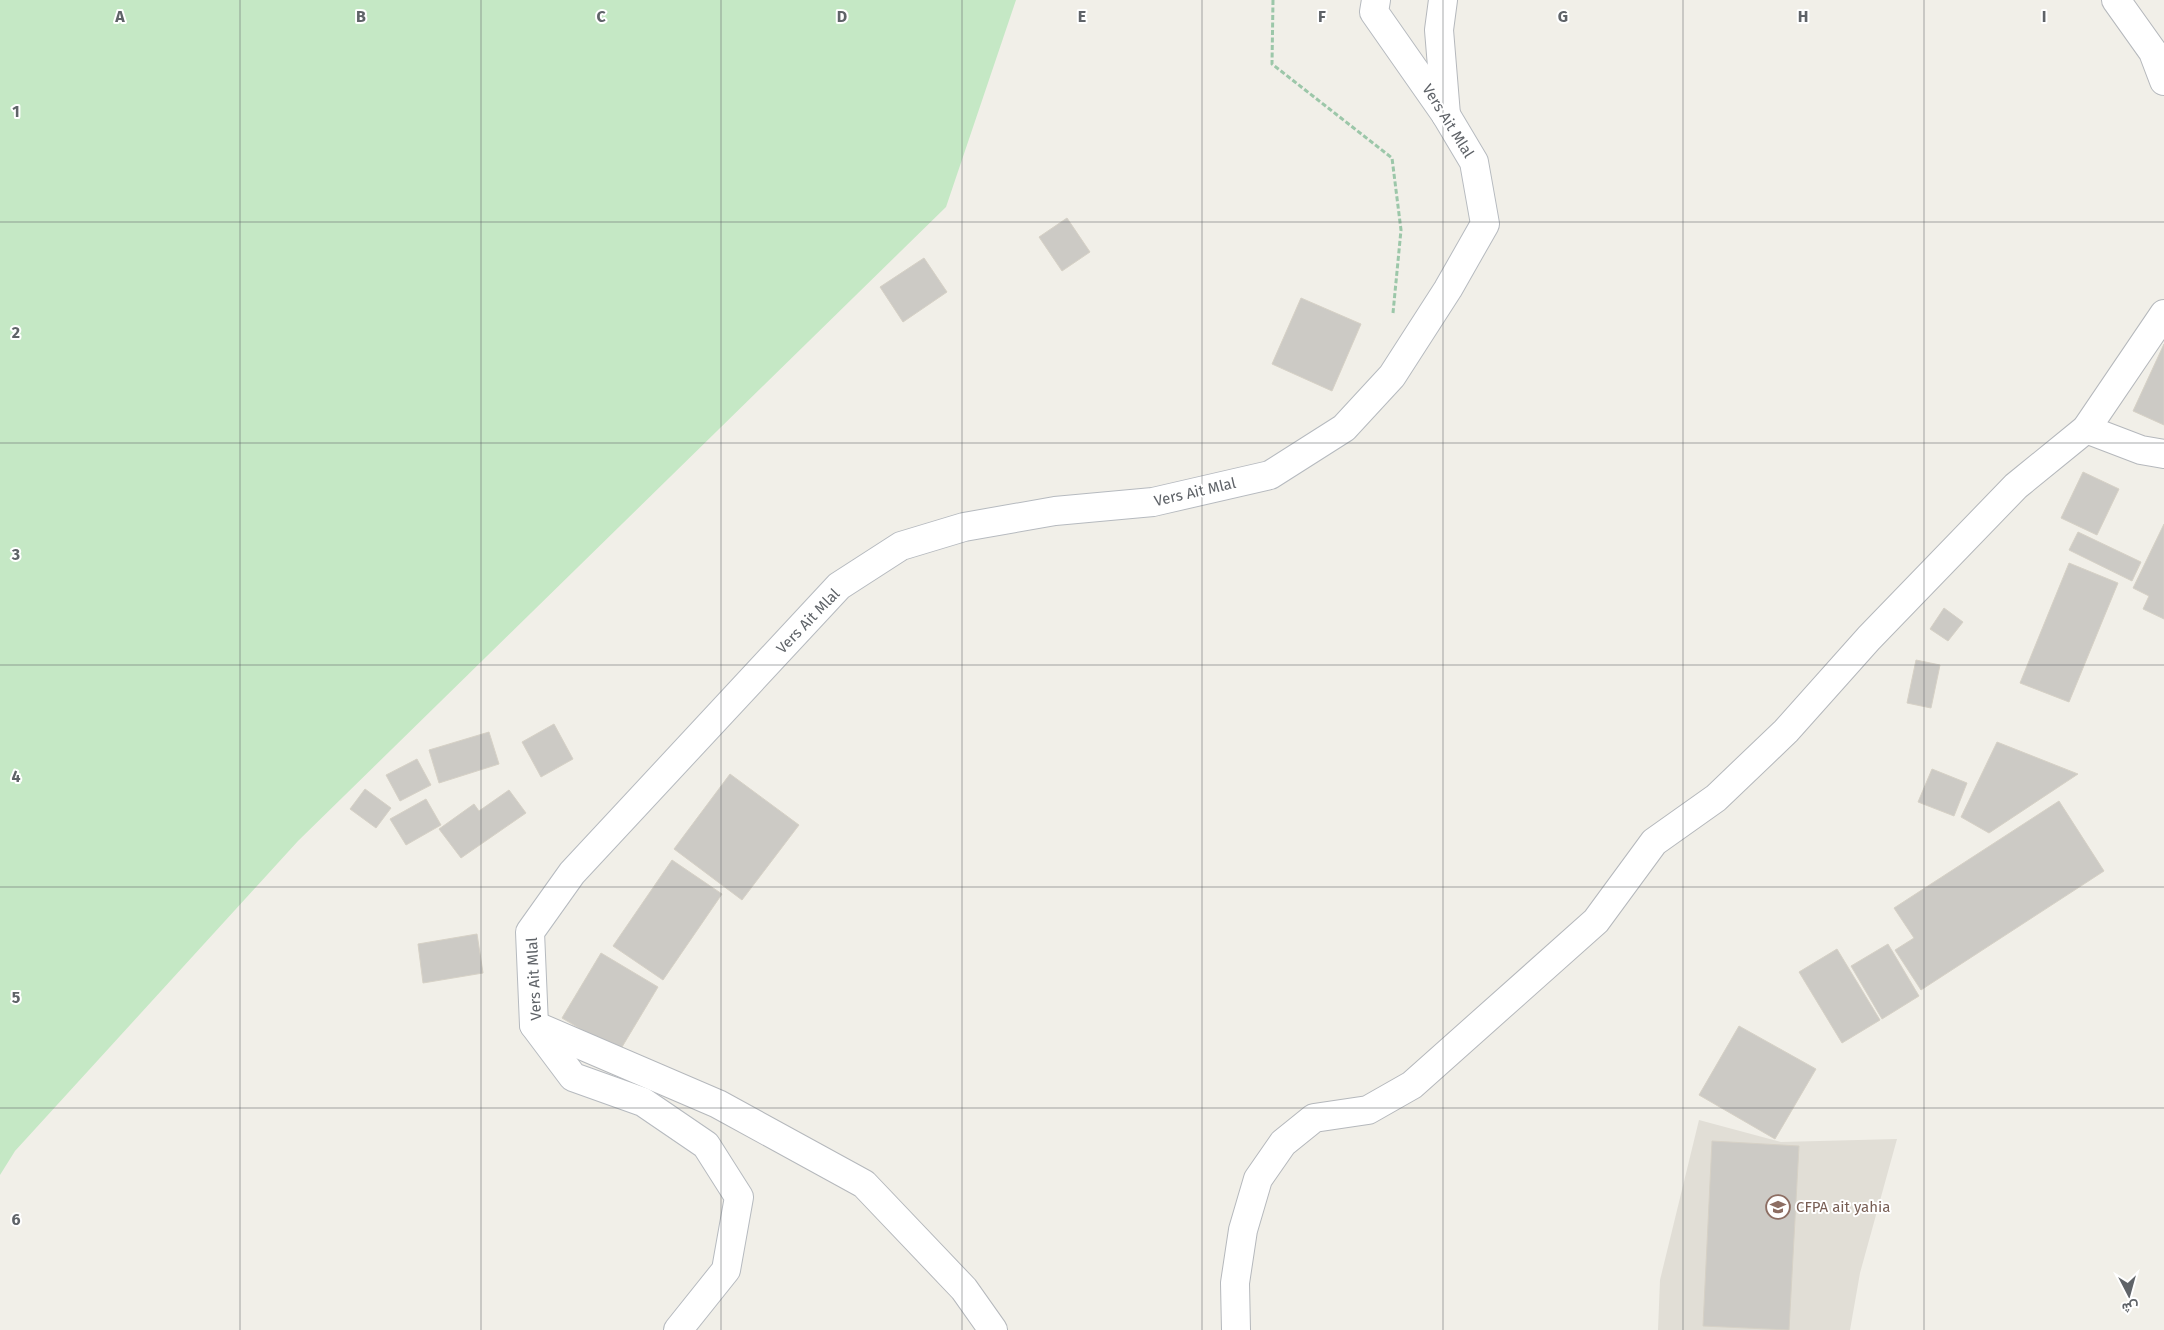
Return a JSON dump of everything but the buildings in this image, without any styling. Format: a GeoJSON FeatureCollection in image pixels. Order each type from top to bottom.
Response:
{"type":"FeatureCollection","features":[{"type":"Feature","properties":{"kind":"street","name":"Vers Ait Mlal"},"geometry":{"type":"LineString","coordinates":[[678,1330],[726,1270],[739,1198],[706,1145],[643,1102],[574,1077],[534,1025],[530,932],[572,873],[840,586],[901,546],[964,527],[1055,511],[1153,502],[1270,475],[1344,428],[1392,376],[1448,289],[1484,224],[1474,162],[1446,115],[1374,12],[1376,0]]}},
{"type":"Feature","properties":{"kind":"street"},"geometry":{"type":"LineString","coordinates":[[1443,0],[1439,30],[1446,115]]}},
{"type":"Feature","properties":{"kind":"street"},"geometry":{"type":"LineString","coordinates":[[2116,0],[2153,52],[2164,81]]}},
{"type":"Feature","properties":{"kind":"street"},"geometry":{"type":"LineString","coordinates":[[1236,1330],[1236,1283],[1243,1230],[1258,1179],[1283,1143],[1314,1118],[1368,1110],[1419,1078],[1596,921],[1654,842],[1716,798],[1786,731],[1869,638],[2016,486],[2086,429],[2164,314]]}},
{"type":"Feature","properties":{"kind":"street"},"geometry":{"type":"LineString","coordinates":[[2086,429],[2141,450],[2164,454]]}},
{"type":"Feature","properties":{"kind":"street"},"geometry":{"type":"LineString","coordinates":[[534,1025],[718,1104],[864,1184],[964,1289],[993,1330]]}},
{"type":"Feature","properties":{"kind":"path"},"geometry":{"type":"LineString","coordinates":[[1273,0],[1272,64],[1392,158],[1401,230],[1392,317]]}},
{"type":"Feature","properties":{"kind":"shaded area","name":"CFPA ait yahia"},"geometry":{"type":"Polygon","coordinates":[[[1699,1120],[1781,1142],[1897,1139],[1860,1273],[1850,1330],[1658,1330],[1660,1280],[1699,1120]]]}},
{"type":"Feature","properties":{"kind":"green space"},"geometry":{"type":"Polygon","coordinates":[[[0,0],[1016,0],[946,207],[298,841],[15,1151],[0,1175],[0,0]]]}},
{"type":"Feature","properties":{"kind":"place","name":"CFPA ait yahia"},"geometry":{"type":"Point","coordinates":[1778,1207]}}]}
